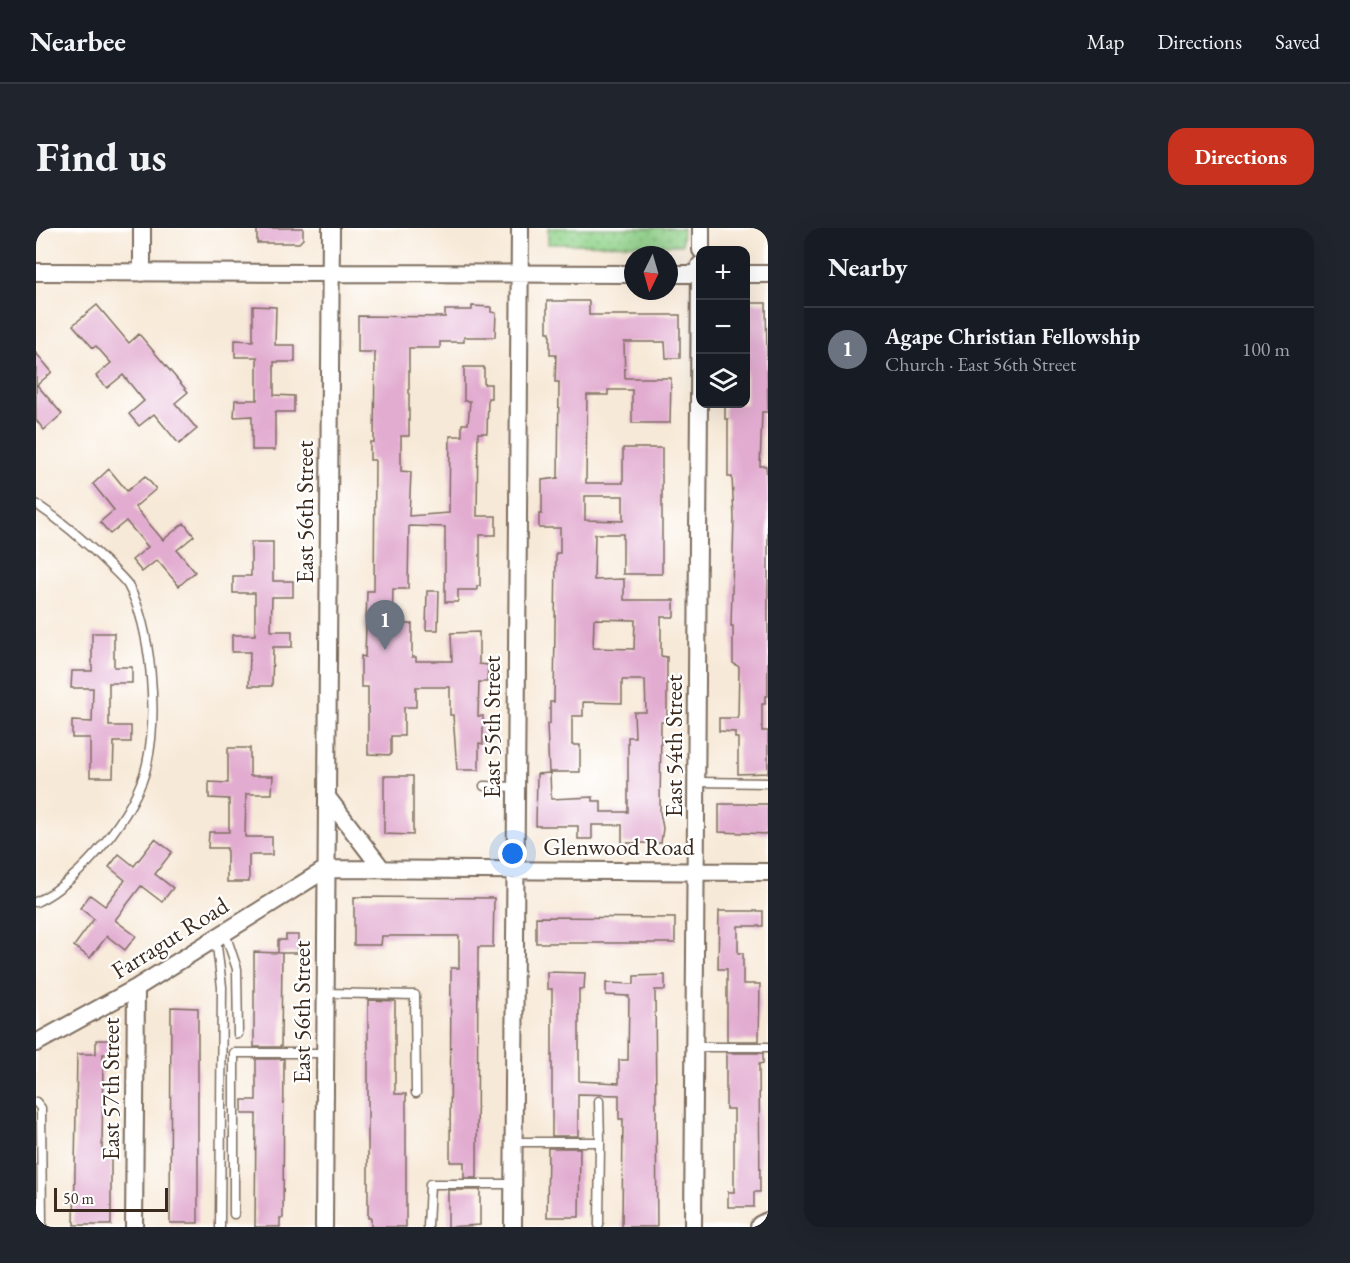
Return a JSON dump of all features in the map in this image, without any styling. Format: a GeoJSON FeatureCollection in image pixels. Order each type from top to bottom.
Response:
{"type":"FeatureCollection","features":[{"type":"Feature","properties":{"kind":"main road"},"geometry":{"type":"LineString","coordinates":[[762,1227],[768,1224]]}},
{"type":"Feature","properties":{"kind":"street"},"geometry":{"type":"LineString","coordinates":[[142,228],[142,273]]}},
{"type":"Feature","properties":{"kind":"street","name":"East 56th Street"},"geometry":{"type":"LineString","coordinates":[[324,1227],[331,228]]}},
{"type":"Feature","properties":{"kind":"street","name":"East 55th Street"},"geometry":{"type":"LineString","coordinates":[[513,1227],[520,228]]}},
{"type":"Feature","properties":{"kind":"street"},"geometry":{"type":"LineString","coordinates":[[701,228],[701,246]]}},
{"type":"Feature","properties":{"kind":"street"},"geometry":{"type":"LineString","coordinates":[[36,272],[624,274]]}},
{"type":"Feature","properties":{"kind":"street"},"geometry":{"type":"LineString","coordinates":[[678,274],[696,274]]}},
{"type":"Feature","properties":{"kind":"street"},"geometry":{"type":"LineString","coordinates":[[750,274],[768,274]]}},
{"type":"Feature","properties":{"kind":"street","name":"East 54th Street"},"geometry":{"type":"LineString","coordinates":[[693,1227],[700,300]]}},
{"type":"Feature","properties":{"kind":"street"},"geometry":{"type":"LineString","coordinates":[[327,797],[382,869]]}},
{"type":"Feature","properties":{"kind":"street","name":"Glenwood Road"},"geometry":{"type":"LineString","coordinates":[[326,869],[768,872]]}},
{"type":"Feature","properties":{"kind":"street","name":"Farragut Road"},"geometry":{"type":"LineString","coordinates":[[36,1042],[136,988],[326,869]]}},
{"type":"Feature","properties":{"kind":"street","name":"East 57th Street"},"geometry":{"type":"LineString","coordinates":[[134,1227],[136,988]]}},
{"type":"Feature","properties":{"kind":"lane"},"geometry":{"type":"LineString","coordinates":[[36,504],[84,539],[127,584],[141,620],[147,653],[152,725],[147,765],[128,810],[100,848],[78,871],[50,896],[36,903]]}},
{"type":"Feature","properties":{"kind":"lane"},"geometry":{"type":"LineString","coordinates":[[698,783],[768,783]]}},
{"type":"Feature","properties":{"kind":"lane"},"geometry":{"type":"LineString","coordinates":[[484,786],[516,787]]}},
{"type":"Feature","properties":{"kind":"lane"},"geometry":{"type":"LineString","coordinates":[[220,936],[237,969],[238,1034]]}},
{"type":"Feature","properties":{"kind":"lane"},"geometry":{"type":"LineString","coordinates":[[220,936],[222,987],[220,1227]]}},
{"type":"Feature","properties":{"kind":"lane"},"geometry":{"type":"LineString","coordinates":[[326,993],[415,994],[416,1093]]}},
{"type":"Feature","properties":{"kind":"lane"},"geometry":{"type":"LineString","coordinates":[[695,1047],[768,1047]]}},
{"type":"Feature","properties":{"kind":"lane"},"geometry":{"type":"LineString","coordinates":[[234,1214],[234,1053],[326,1053]]}},
{"type":"Feature","properties":{"kind":"lane"},"geometry":{"type":"LineString","coordinates":[[598,1225],[599,1101]]}},
{"type":"Feature","properties":{"kind":"lane"},"geometry":{"type":"LineString","coordinates":[[36,1102],[41,1108],[42,1227]]}},
{"type":"Feature","properties":{"kind":"lane"},"geometry":{"type":"LineString","coordinates":[[514,1142],[600,1142]]}},
{"type":"Feature","properties":{"kind":"lane"},"geometry":{"type":"LineString","coordinates":[[428,1227],[430,1184],[513,1184]]}},
{"type":"Feature","properties":{"kind":"green space"},"geometry":{"type":"Polygon","coordinates":[[[548,228],[683,228],[682,245],[548,244],[548,228]]]}},
{"type":"Feature","properties":{"kind":"building"},"geometry":{"type":"Polygon","coordinates":[[[257,228],[303,228],[303,239],[299,243],[257,243],[257,228]]]}},
{"type":"Feature","properties":{"kind":"building"},"geometry":{"type":"Polygon","coordinates":[[[547,301],[589,301],[589,315],[680,315],[680,358],[666,358],[665,342],[624,342],[625,378],[671,378],[670,423],[632,423],[632,390],[608,390],[608,395],[587,395],[586,483],[623,483],[623,448],[662,448],[662,574],[623,574],[623,534],[595,534],[594,580],[624,579],[624,600],[674,600],[674,617],[661,617],[661,656],[667,657],[667,722],[661,722],[660,812],[663,828],[661,843],[622,843],[622,825],[592,825],[592,839],[578,839],[578,826],[536,826],[537,774],[550,773],[551,799],[593,797],[593,801],[601,801],[601,812],[628,812],[628,737],[635,737],[634,712],[646,712],[645,680],[622,680],[622,703],[583,702],[583,716],[572,716],[572,745],[580,745],[580,772],[549,772],[547,724],[550,724],[550,702],[554,702],[556,553],[560,553],[560,528],[539,528],[539,514],[542,514],[542,480],[558,478],[559,382],[555,382],[556,355],[550,355],[550,332],[547,332],[547,301]],[[585,496],[585,520],[623,521],[623,496],[585,496]],[[594,619],[593,648],[634,649],[635,620],[594,619]]]}},
{"type":"Feature","properties":{"kind":"building"},"geometry":{"type":"Polygon","coordinates":[[[750,303],[766,303],[768,412],[762,412],[760,466],[766,466],[768,490],[768,696],[765,696],[765,704],[762,704],[762,731],[768,731],[768,773],[738,774],[738,738],[735,738],[735,732],[719,731],[719,718],[738,718],[739,667],[733,663],[733,626],[731,626],[734,517],[732,477],[728,477],[728,419],[725,419],[725,408],[750,408],[750,303]]]}},
{"type":"Feature","properties":{"kind":"building"},"geometry":{"type":"Polygon","coordinates":[[[97,305],[129,343],[139,334],[188,392],[175,403],[197,429],[179,444],[154,414],[139,426],[129,414],[144,401],[123,375],[107,388],[96,376],[111,363],[96,346],[93,348],[73,325],[97,305]]]}},
{"type":"Feature","properties":{"kind":"building"},"geometry":{"type":"Polygon","coordinates":[[[253,306],[276,307],[275,345],[295,345],[295,362],[274,362],[274,395],[294,396],[294,412],[275,412],[275,450],[252,450],[252,416],[234,417],[235,400],[257,400],[257,357],[235,357],[235,340],[253,341],[253,306]]]}},
{"type":"Feature","properties":{"kind":"building"},"geometry":{"type":"Polygon","coordinates":[[[472,306],[491,307],[491,312],[496,313],[495,337],[464,337],[464,342],[440,342],[440,348],[409,348],[409,436],[401,436],[401,471],[411,472],[409,516],[449,513],[450,436],[462,436],[462,424],[468,424],[470,401],[464,401],[464,367],[484,367],[484,384],[491,384],[491,398],[488,398],[487,433],[478,433],[477,516],[496,516],[496,535],[480,535],[480,586],[477,586],[477,590],[458,590],[458,602],[445,602],[445,527],[409,526],[408,589],[393,589],[392,624],[412,624],[412,657],[416,657],[416,661],[452,661],[451,633],[479,632],[479,664],[488,665],[487,682],[479,682],[478,716],[483,716],[483,744],[479,743],[479,770],[457,770],[453,715],[450,715],[450,687],[416,687],[416,707],[404,707],[404,736],[391,736],[391,755],[368,754],[368,687],[361,687],[361,656],[365,657],[367,591],[374,591],[375,460],[370,460],[370,442],[374,442],[375,352],[358,352],[358,316],[445,317],[445,310],[472,310],[472,306]]]}},
{"type":"Feature","properties":{"kind":"building"},"geometry":{"type":"Polygon","coordinates":[[[36,353],[52,372],[37,385],[62,414],[44,430],[36,420],[36,353]]]}},
{"type":"Feature","properties":{"kind":"building"},"geometry":{"type":"Polygon","coordinates":[[[109,469],[127,491],[145,476],[156,489],[135,507],[163,540],[184,523],[194,536],[177,550],[195,572],[179,586],[157,560],[142,572],[132,560],[148,547],[126,521],[110,534],[100,522],[114,510],[93,484],[109,469]]]}},
{"type":"Feature","properties":{"kind":"building"},"geometry":{"type":"Polygon","coordinates":[[[251,542],[273,542],[273,581],[293,581],[293,597],[272,597],[271,631],[292,631],[292,647],[273,647],[272,686],[249,686],[250,652],[232,652],[232,635],[255,635],[255,593],[233,593],[233,576],[251,576],[251,542]]]}},
{"type":"Feature","properties":{"kind":"building"},"geometry":{"type":"Polygon","coordinates":[[[427,591],[439,591],[438,630],[426,630],[427,591]]]}},
{"type":"Feature","properties":{"kind":"building"},"geometry":{"type":"Polygon","coordinates":[[[92,633],[114,633],[114,667],[132,667],[132,683],[109,683],[109,726],[131,726],[131,742],[114,742],[113,777],[90,777],[90,738],[72,738],[72,721],[92,722],[93,688],[71,688],[72,671],[92,671],[92,633]]]}},
{"type":"Feature","properties":{"kind":"building"},"geometry":{"type":"Polygon","coordinates":[[[228,748],[250,748],[250,776],[273,776],[272,794],[246,794],[245,837],[272,837],[272,855],[249,855],[249,882],[227,882],[227,848],[208,848],[209,832],[229,832],[229,799],[209,798],[209,782],[228,783],[228,748]]]}},
{"type":"Feature","properties":{"kind":"building"},"geometry":{"type":"Polygon","coordinates":[[[384,776],[413,776],[413,835],[384,834],[384,776]]]}},
{"type":"Feature","properties":{"kind":"building"},"geometry":{"type":"Polygon","coordinates":[[[719,804],[768,804],[768,834],[719,832],[719,804]]]}},
{"type":"Feature","properties":{"kind":"building"},"geometry":{"type":"Polygon","coordinates":[[[155,839],[172,852],[155,874],[173,888],[162,902],[141,886],[115,920],[136,936],[125,950],[107,936],[90,958],[74,946],[94,919],[80,908],[90,895],[105,906],[125,880],[109,867],[119,854],[134,866],[155,839]]]}},
{"type":"Feature","properties":{"kind":"building"},"geometry":{"type":"Polygon","coordinates":[[[354,897],[494,898],[493,947],[478,947],[477,1178],[464,1178],[464,1162],[450,1162],[451,968],[459,968],[459,936],[382,936],[381,945],[354,945],[354,897]]]}},
{"type":"Feature","properties":{"kind":"building"},"geometry":{"type":"Polygon","coordinates":[[[719,911],[763,911],[763,926],[738,926],[738,953],[743,953],[743,984],[760,984],[759,1041],[727,1041],[727,969],[718,969],[719,911]]]}},
{"type":"Feature","properties":{"kind":"building"},"geometry":{"type":"Polygon","coordinates":[[[536,917],[675,918],[675,943],[536,943],[536,917]]]}},
{"type":"Feature","properties":{"kind":"building"},"geometry":{"type":"Polygon","coordinates":[[[286,935],[298,935],[298,953],[282,953],[281,1047],[254,1047],[254,952],[278,953],[278,940],[286,940],[286,935]]]}},
{"type":"Feature","properties":{"kind":"building"},"geometry":{"type":"Polygon","coordinates":[[[547,972],[585,973],[584,989],[579,989],[579,1081],[619,1083],[619,1060],[628,1060],[629,996],[606,995],[606,983],[634,984],[634,976],[665,975],[665,990],[655,990],[657,1227],[622,1227],[623,1119],[619,1119],[619,1095],[578,1094],[578,1136],[552,1136],[552,989],[547,989],[547,972]]]}},
{"type":"Feature","properties":{"kind":"building"},"geometry":{"type":"Polygon","coordinates":[[[368,1000],[395,1001],[395,1094],[406,1094],[406,1227],[371,1227],[371,1218],[368,1218],[368,1000]]]}},
{"type":"Feature","properties":{"kind":"building"},"geometry":{"type":"Polygon","coordinates":[[[171,1007],[198,1008],[198,1223],[170,1223],[171,1007]]]}},
{"type":"Feature","properties":{"kind":"building"},"geometry":{"type":"Polygon","coordinates":[[[96,1040],[110,1040],[110,1054],[103,1054],[102,1158],[111,1158],[111,1225],[74,1225],[77,1054],[96,1054],[96,1040]]]}},
{"type":"Feature","properties":{"kind":"building"},"geometry":{"type":"Polygon","coordinates":[[[726,1053],[763,1053],[763,1063],[759,1064],[760,1192],[754,1192],[754,1207],[728,1207],[728,1192],[734,1192],[734,1109],[726,1109],[726,1053]]]}},
{"type":"Feature","properties":{"kind":"building"},"geometry":{"type":"Polygon","coordinates":[[[256,1059],[284,1059],[283,1218],[280,1218],[280,1227],[255,1227],[256,1114],[242,1114],[242,1100],[256,1100],[256,1059]]]}},
{"type":"Feature","properties":{"kind":"building"},"geometry":{"type":"Polygon","coordinates":[[[548,1148],[580,1148],[579,1217],[547,1217],[548,1148]]]}},
{"type":"Feature","properties":{"kind":"building"},"geometry":{"type":"Polygon","coordinates":[[[448,1190],[480,1190],[480,1225],[448,1227],[448,1190]]]}},
{"type":"Feature","properties":{"kind":"place","name":"Agape Christian Fellowship"},"geometry":{"type":"Point","coordinates":[385,650]}}]}
